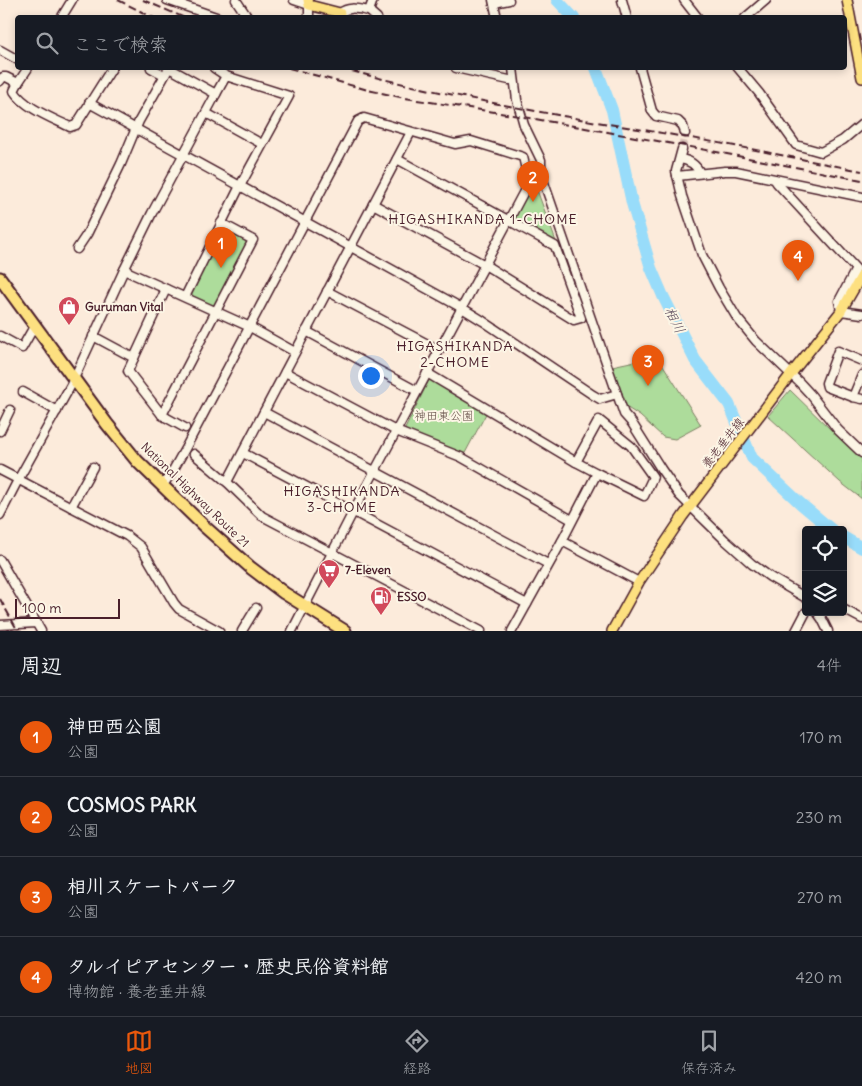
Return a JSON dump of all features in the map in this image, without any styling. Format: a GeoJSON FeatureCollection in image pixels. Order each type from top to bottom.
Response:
{"type":"FeatureCollection","features":[{"type":"Feature","properties":{"kind":"highway","name":"National Highway Route 21"},"geometry":{"type":"LineString","coordinates":[[0,278],[107,424],[137,461],[205,527],[251,568],[304,606],[345,631]]}},
{"type":"Feature","properties":{"kind":"main road"},"geometry":{"type":"LineString","coordinates":[[847,0],[862,78]]}},
{"type":"Feature","properties":{"kind":"main road"},"geometry":{"type":"LineString","coordinates":[[309,3],[340,15]]}},
{"type":"Feature","properties":{"kind":"main road","name":"養老垂井線"},"geometry":{"type":"LineString","coordinates":[[612,631],[639,582],[690,505],[841,311],[862,275]]}},
{"type":"Feature","properties":{"kind":"street"},"geometry":{"type":"LineString","coordinates":[[65,15],[72,0]]}},
{"type":"Feature","properties":{"kind":"street"},"geometry":{"type":"LineString","coordinates":[[167,0],[210,15]]}},
{"type":"Feature","properties":{"kind":"street"},"geometry":{"type":"LineString","coordinates":[[236,0],[246,15]]}},
{"type":"Feature","properties":{"kind":"street"},"geometry":{"type":"LineString","coordinates":[[294,0],[309,3]]}},
{"type":"Feature","properties":{"kind":"street"},"geometry":{"type":"LineString","coordinates":[[369,12],[373,0]]}},
{"type":"Feature","properties":{"kind":"street"},"geometry":{"type":"LineString","coordinates":[[496,15],[494,2],[506,0]]}},
{"type":"Feature","properties":{"kind":"street"},"geometry":{"type":"LineString","coordinates":[[622,0],[626,15]]}},
{"type":"Feature","properties":{"kind":"street"},"geometry":{"type":"LineString","coordinates":[[684,0],[696,15]]}},
{"type":"Feature","properties":{"kind":"street"},"geometry":{"type":"LineString","coordinates":[[751,0],[757,7]]}},
{"type":"Feature","properties":{"kind":"street"},"geometry":{"type":"LineString","coordinates":[[748,15],[766,0]]}},
{"type":"Feature","properties":{"kind":"street"},"geometry":{"type":"LineString","coordinates":[[340,15],[344,10],[351,8],[369,12],[373,15]]}},
{"type":"Feature","properties":{"kind":"street"},"geometry":{"type":"LineString","coordinates":[[0,50],[15,58]]}},
{"type":"Feature","properties":{"kind":"street"},"geometry":{"type":"LineString","coordinates":[[27,70],[14,91],[18,97],[26,104],[70,127],[76,124],[111,70]]}},
{"type":"Feature","properties":{"kind":"street"},"geometry":{"type":"LineString","coordinates":[[155,70],[164,75]]}},
{"type":"Feature","properties":{"kind":"street"},"geometry":{"type":"LineString","coordinates":[[77,250],[87,234],[121,164],[139,121],[168,70]]}},
{"type":"Feature","properties":{"kind":"street"},"geometry":{"type":"LineString","coordinates":[[173,70],[216,94]]}},
{"type":"Feature","properties":{"kind":"street"},"geometry":{"type":"LineString","coordinates":[[185,297],[240,186],[289,96],[226,76],[217,70]]}},
{"type":"Feature","properties":{"kind":"street"},"geometry":{"type":"LineString","coordinates":[[465,70],[514,80]]}},
{"type":"Feature","properties":{"kind":"street"},"geometry":{"type":"LineString","coordinates":[[513,70],[517,100],[524,125],[541,160],[541,174],[624,414],[632,423],[679,495],[752,564],[802,596]]}},
{"type":"Feature","properties":{"kind":"street"},"geometry":{"type":"LineString","coordinates":[[641,70],[652,112],[656,116],[678,121],[684,126],[685,132]]}},
{"type":"Feature","properties":{"kind":"street"},"geometry":{"type":"LineString","coordinates":[[740,70],[759,93],[796,145],[821,152],[843,140],[862,124]]}},
{"type":"Feature","properties":{"kind":"street"},"geometry":{"type":"LineString","coordinates":[[0,515],[74,379],[152,212],[226,76]]}},
{"type":"Feature","properties":{"kind":"street"},"geometry":{"type":"LineString","coordinates":[[0,81],[3,77],[6,77],[18,83]]}},
{"type":"Feature","properties":{"kind":"street"},"geometry":{"type":"LineString","coordinates":[[90,103],[462,308],[593,395],[600,398],[618,394]]}},
{"type":"Feature","properties":{"kind":"street"},"geometry":{"type":"LineString","coordinates":[[206,113],[262,144]]}},
{"type":"Feature","properties":{"kind":"street"},"geometry":{"type":"LineString","coordinates":[[162,486],[186,447],[358,121],[364,118],[455,144],[471,141],[522,157],[530,182],[331,553],[292,631]]}},
{"type":"Feature","properties":{"kind":"street"},"geometry":{"type":"LineString","coordinates":[[227,482],[411,132]]}},
{"type":"Feature","properties":{"kind":"street"},"geometry":{"type":"LineString","coordinates":[[682,148],[676,171],[682,196],[702,255],[719,288],[737,318],[756,341],[811,395],[838,430],[862,453]]}},
{"type":"Feature","properties":{"kind":"street"},"geometry":{"type":"LineString","coordinates":[[373,204],[485,265],[574,320],[581,318],[556,246],[397,159]]}},
{"type":"Feature","properties":{"kind":"street"},"geometry":{"type":"LineString","coordinates":[[680,159],[687,159],[700,173]]}},
{"type":"Feature","properties":{"kind":"street"},"geometry":{"type":"LineString","coordinates":[[677,176],[736,171],[862,197]]}},
{"type":"Feature","properties":{"kind":"street"},"geometry":{"type":"LineString","coordinates":[[775,180],[856,269],[839,301],[841,311],[862,314]]}},
{"type":"Feature","properties":{"kind":"street"},"geometry":{"type":"LineString","coordinates":[[162,415],[253,240],[221,223]]}},
{"type":"Feature","properties":{"kind":"street"},"geometry":{"type":"LineString","coordinates":[[124,270],[217,311],[295,352]]}},
{"type":"Feature","properties":{"kind":"street"},"geometry":{"type":"LineString","coordinates":[[166,288],[128,371],[162,415],[185,428]]}},
{"type":"Feature","properties":{"kind":"street"},"geometry":{"type":"LineString","coordinates":[[328,291],[439,350]]}},
{"type":"Feature","properties":{"kind":"street"},"geometry":{"type":"LineString","coordinates":[[0,336],[22,348],[31,332],[37,328]]}},
{"type":"Feature","properties":{"kind":"street"},"geometry":{"type":"LineString","coordinates":[[306,331],[417,391]]}},
{"type":"Feature","properties":{"kind":"street"},"geometry":{"type":"LineString","coordinates":[[93,336],[134,358]]}},
{"type":"Feature","properties":{"kind":"street"},"geometry":{"type":"LineString","coordinates":[[862,361],[838,351],[826,383],[827,387],[852,397],[862,398]]}},
{"type":"Feature","properties":{"kind":"street"},"geometry":{"type":"LineString","coordinates":[[285,372],[396,431],[461,457],[572,520]]}},
{"type":"Feature","properties":{"kind":"street"},"geometry":{"type":"LineString","coordinates":[[427,373],[576,462],[644,496],[653,477],[631,446],[599,420],[576,462]]}},
{"type":"Feature","properties":{"kind":"street"},"geometry":{"type":"LineString","coordinates":[[852,397],[862,375]]}},
{"type":"Feature","properties":{"kind":"street"},"geometry":{"type":"LineString","coordinates":[[23,392],[57,411]]}},
{"type":"Feature","properties":{"kind":"street"},"geometry":{"type":"LineString","coordinates":[[0,430],[10,410]]}},
{"type":"Feature","properties":{"kind":"street"},"geometry":{"type":"LineString","coordinates":[[264,412],[548,564]]}},
{"type":"Feature","properties":{"kind":"street"},"geometry":{"type":"LineString","coordinates":[[243,453],[527,604]]}},
{"type":"Feature","properties":{"kind":"street"},"geometry":{"type":"LineString","coordinates":[[194,454],[227,482],[262,516],[481,631]]}},
{"type":"Feature","properties":{"kind":"street"},"geometry":{"type":"LineString","coordinates":[[71,507],[93,467]]}},
{"type":"Feature","properties":{"kind":"street"},"geometry":{"type":"LineString","coordinates":[[0,470],[127,536],[141,548],[179,609],[220,631]]}},
{"type":"Feature","properties":{"kind":"street"},"geometry":{"type":"LineString","coordinates":[[512,631],[597,473]]}},
{"type":"Feature","properties":{"kind":"street"},"geometry":{"type":"LineString","coordinates":[[562,541],[639,582]]}},
{"type":"Feature","properties":{"kind":"street"},"geometry":{"type":"LineString","coordinates":[[0,560],[41,631]]}},
{"type":"Feature","properties":{"kind":"street"},"geometry":{"type":"LineString","coordinates":[[242,631],[256,608]]}},
{"type":"Feature","properties":{"kind":"street"},"geometry":{"type":"LineString","coordinates":[[847,611],[862,619]]}},
{"type":"Feature","properties":{"kind":"street"},"geometry":{"type":"LineString","coordinates":[[796,631],[804,616]]}},
{"type":"Feature","properties":{"kind":"street"},"geometry":{"type":"LineString","coordinates":[[820,616],[828,631]]}},
{"type":"Feature","properties":{"kind":"street"},"geometry":{"type":"LineString","coordinates":[[0,626],[37,623]]}},
{"type":"Feature","properties":{"kind":"green space"},"geometry":{"type":"Polygon","coordinates":[[[534,182],[558,247],[513,221],[534,182]]]}},
{"type":"Feature","properties":{"kind":"green space"},"geometry":{"type":"Polygon","coordinates":[[[223,226],[253,240],[218,309],[189,296],[223,226]]]}},
{"type":"Feature","properties":{"kind":"green space"},"geometry":{"type":"Polygon","coordinates":[[[656,354],[701,425],[675,439],[663,437],[640,416],[626,407],[612,366],[640,360],[656,354]]]}},
{"type":"Feature","properties":{"kind":"green space","name":"神田東公園"},"geometry":{"type":"Polygon","coordinates":[[[431,376],[488,410],[464,455],[404,431],[431,376]]]}},
{"type":"Feature","properties":{"kind":"green space"},"geometry":{"type":"Polygon","coordinates":[[[790,390],[862,458],[862,499],[840,482],[768,416],[790,390]]]}},
{"type":"Feature","properties":{"kind":"waterway","name":"相川"},"geometry":{"type":"LineString","coordinates":[[557,0],[571,15]]}},
{"type":"Feature","properties":{"kind":"waterway","name":"相川"},"geometry":{"type":"LineString","coordinates":[[597,70],[612,110],[632,203],[651,268],[695,360],[729,404],[752,458],[827,526]]}},
{"type":"Feature","properties":{"kind":"waterway","name":"相川"},"geometry":{"type":"LineString","coordinates":[[847,539],[862,548]]}},
{"type":"Feature","properties":{"kind":"tunnel"},"geometry":{"type":"LineString","coordinates":[[682,149],[685,133]]}},
{"type":"Feature","properties":{"kind":"railway"},"geometry":{"type":"LineString","coordinates":[[118,0],[148,15]]}},
{"type":"Feature","properties":{"kind":"railway"},"geometry":{"type":"LineString","coordinates":[[143,0],[178,15]]}},
{"type":"Feature","properties":{"kind":"railway"},"geometry":{"type":"LineString","coordinates":[[296,70],[405,98],[513,115],[862,180]]}},
{"type":"Feature","properties":{"kind":"railway"},"geometry":{"type":"LineString","coordinates":[[348,70],[471,98],[862,171]]}},
{"type":"Feature","properties":{"kind":"railway"},"geometry":{"type":"LineString","coordinates":[[0,599],[18,631]]}},
{"type":"Feature","properties":{"kind":"place","name":"COSMOS PARK"},"geometry":{"type":"Point","coordinates":[533,202]}},
{"type":"Feature","properties":{"kind":"place","name":"神田西公園"},"geometry":{"type":"Point","coordinates":[221,268]}},
{"type":"Feature","properties":{"kind":"place","name":"タルイピアセンター・歴史民俗資料館"},"geometry":{"type":"Point","coordinates":[798,281]}},
{"type":"Feature","properties":{"kind":"place","name":"Guruman Vital"},"geometry":{"type":"Point","coordinates":[69,326]}},
{"type":"Feature","properties":{"kind":"place","name":"相川スケートパーク"},"geometry":{"type":"Point","coordinates":[648,386]}},
{"type":"Feature","properties":{"kind":"place","name":"7-Eleven"},"geometry":{"type":"Point","coordinates":[329,589]}},
{"type":"Feature","properties":{"kind":"place","name":"ESSO"},"geometry":{"type":"Point","coordinates":[381,616]}},
{"type":"Feature","properties":{"kind":"district","name":"HIGASHIKANDA 1-CHOME"},"geometry":{"type":"Point","coordinates":[483,219]}},
{"type":"Feature","properties":{"kind":"district","name":"HIGASHIKANDA 2-CHOME"},"geometry":{"type":"Point","coordinates":[455,354]}},
{"type":"Feature","properties":{"kind":"district","name":"HIGASHIKANDA 3-CHOME"},"geometry":{"type":"Point","coordinates":[342,500]}}]}
